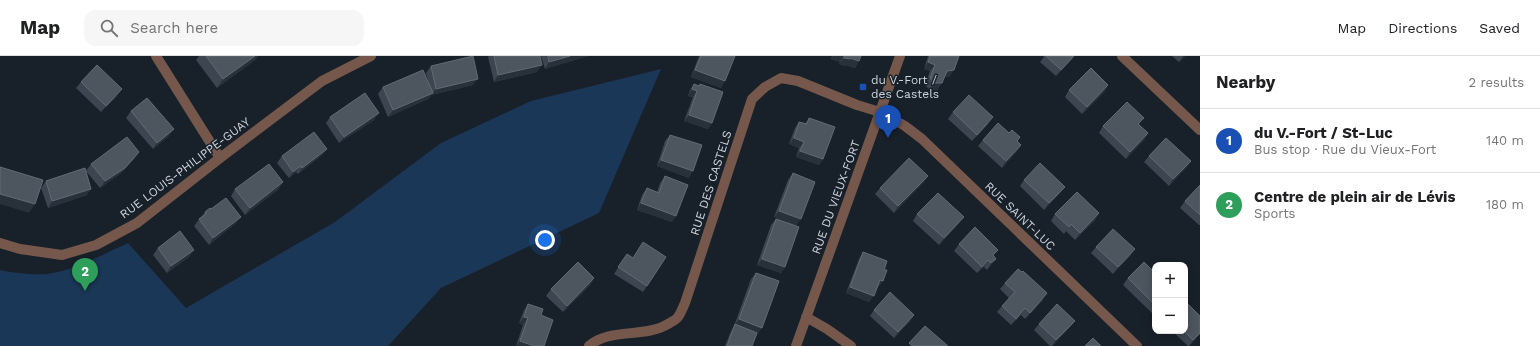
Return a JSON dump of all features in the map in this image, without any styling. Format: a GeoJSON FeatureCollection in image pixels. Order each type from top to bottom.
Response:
{"type":"FeatureCollection","features":[{"type":"Feature","properties":{"kind":"street"},"geometry":{"type":"LineString","coordinates":[[156,56],[220,158]]}},
{"type":"Feature","properties":{"kind":"street","name":"RUE LOUIS-PHILIPPE-GUAY"},"geometry":{"type":"LineString","coordinates":[[0,243],[20,249],[62,255],[96,245],[137,224],[220,158],[322,82],[371,56]]}},
{"type":"Feature","properties":{"kind":"street","name":"RUE DU VIEUX-FORT"},"geometry":{"type":"LineString","coordinates":[[796,346],[900,56]]}},
{"type":"Feature","properties":{"kind":"street"},"geometry":{"type":"LineString","coordinates":[[1122,56],[1200,130]]}},
{"type":"Feature","properties":{"kind":"street","name":"RUE DES CASTELS"},"geometry":{"type":"LineString","coordinates":[[589,346],[594,341],[614,336],[649,332],[663,327],[678,318],[685,303],[752,99],[765,87],[781,78],[798,81],[857,105],[880,112]]}},
{"type":"Feature","properties":{"kind":"street","name":"RUE SAINT-LUC"},"geometry":{"type":"LineString","coordinates":[[880,112],[905,126],[922,139],[1137,346]]}},
{"type":"Feature","properties":{"kind":"street"},"geometry":{"type":"LineString","coordinates":[[806,317],[827,329],[851,346]]}},
{"type":"Feature","properties":{"kind":"shaded area"},"geometry":{"type":"Polygon","coordinates":[[[661,69],[599,213],[441,288],[388,346],[0,346],[0,270],[30,274],[56,273],[88,262],[128,243],[186,308],[335,222],[441,143],[531,101],[661,69]]]}},
{"type":"Feature","properties":{"kind":"building"},"geometry":{"type":"Polygon","coordinates":[[[206,56],[255,56],[223,79],[206,56]]]}},
{"type":"Feature","properties":{"kind":"building"},"geometry":{"type":"Polygon","coordinates":[[[473,56],[478,79],[436,89],[431,66],[473,56]]]}},
{"type":"Feature","properties":{"kind":"building"},"geometry":{"type":"Polygon","coordinates":[[[494,56],[540,56],[542,65],[498,75],[494,56]]]}},
{"type":"Feature","properties":{"kind":"building"},"geometry":{"type":"Polygon","coordinates":[[[548,56],[570,56],[549,62],[548,56]]]}},
{"type":"Feature","properties":{"kind":"building"},"geometry":{"type":"Polygon","coordinates":[[[701,56],[735,56],[725,81],[695,70],[701,56]]]}},
{"type":"Feature","properties":{"kind":"building"},"geometry":{"type":"Polygon","coordinates":[[[844,56],[861,56],[859,61],[844,58],[844,56]]]}},
{"type":"Feature","properties":{"kind":"building"},"geometry":{"type":"Polygon","coordinates":[[[930,56],[959,56],[954,70],[947,71],[942,83],[934,83],[930,78],[935,65],[928,62],[930,56]]]}},
{"type":"Feature","properties":{"kind":"building"},"geometry":{"type":"Polygon","coordinates":[[[1046,56],[1074,56],[1061,70],[1046,56]]]}},
{"type":"Feature","properties":{"kind":"building"},"geometry":{"type":"Polygon","coordinates":[[[97,65],[122,89],[106,106],[81,82],[97,65]]]}},
{"type":"Feature","properties":{"kind":"building"},"geometry":{"type":"Polygon","coordinates":[[[1091,68],[1108,85],[1087,107],[1069,90],[1091,68]]]}},
{"type":"Feature","properties":{"kind":"building"},"geometry":{"type":"Polygon","coordinates":[[[423,70],[433,93],[393,110],[383,87],[423,70]]]}},
{"type":"Feature","properties":{"kind":"building"},"geometry":{"type":"Polygon","coordinates":[[[694,84],[699,86],[700,84],[723,92],[712,123],[689,115],[697,91],[692,89],[694,84]]]}},
{"type":"Feature","properties":{"kind":"building"},"geometry":{"type":"Polygon","coordinates":[[[365,93],[379,113],[344,137],[330,117],[365,93]]]}},
{"type":"Feature","properties":{"kind":"building"},"geometry":{"type":"Polygon","coordinates":[[[969,95],[993,117],[977,135],[953,112],[969,95]]]}},
{"type":"Feature","properties":{"kind":"building"},"geometry":{"type":"Polygon","coordinates":[[[147,98],[174,129],[157,143],[131,111],[147,98]]]}},
{"type":"Feature","properties":{"kind":"building"},"geometry":{"type":"Polygon","coordinates":[[[1127,102],[1144,118],[1138,124],[1148,133],[1130,152],[1103,126],[1127,102]]]}},
{"type":"Feature","properties":{"kind":"building"},"geometry":{"type":"Polygon","coordinates":[[[809,118],[835,127],[823,159],[800,151],[804,142],[794,138],[799,122],[807,124],[809,118]]]}},
{"type":"Feature","properties":{"kind":"building"},"geometry":{"type":"Polygon","coordinates":[[[998,123],[1009,133],[1012,130],[1020,137],[1017,141],[1021,145],[1006,161],[983,140],[998,123]]]}},
{"type":"Feature","properties":{"kind":"building"},"geometry":{"type":"Polygon","coordinates":[[[314,132],[327,149],[302,168],[301,166],[293,172],[282,156],[314,132]]]}},
{"type":"Feature","properties":{"kind":"building"},"geometry":{"type":"Polygon","coordinates":[[[670,135],[702,145],[693,171],[661,160],[670,135]]]}},
{"type":"Feature","properties":{"kind":"building"},"geometry":{"type":"Polygon","coordinates":[[[127,137],[139,152],[125,168],[105,181],[91,164],[127,137]]]}},
{"type":"Feature","properties":{"kind":"building"},"geometry":{"type":"Polygon","coordinates":[[[1166,138],[1191,161],[1173,179],[1149,156],[1166,138]]]}},
{"type":"Feature","properties":{"kind":"building"},"geometry":{"type":"Polygon","coordinates":[[[909,158],[928,176],[898,206],[880,188],[909,158]]]}},
{"type":"Feature","properties":{"kind":"building"},"geometry":{"type":"Polygon","coordinates":[[[1040,163],[1065,187],[1049,203],[1024,180],[1040,163]]]}},
{"type":"Feature","properties":{"kind":"building"},"geometry":{"type":"Polygon","coordinates":[[[269,164],[283,182],[250,208],[235,189],[269,164]]]}},
{"type":"Feature","properties":{"kind":"building"},"geometry":{"type":"Polygon","coordinates":[[[0,167],[43,180],[35,204],[0,194],[0,167]]]}},
{"type":"Feature","properties":{"kind":"building"},"geometry":{"type":"Polygon","coordinates":[[[85,168],[91,189],[52,201],[46,181],[85,168]]]}},
{"type":"Feature","properties":{"kind":"building"},"geometry":{"type":"Polygon","coordinates":[[[793,173],[815,182],[801,219],[779,211],[793,173]]]}},
{"type":"Feature","properties":{"kind":"building"},"geometry":{"type":"Polygon","coordinates":[[[665,176],[688,185],[676,216],[641,203],[647,188],[659,193],[665,176]]]}},
{"type":"Feature","properties":{"kind":"building"},"geometry":{"type":"Polygon","coordinates":[[[1200,185],[1200,215],[1185,201],[1200,185]]]}},
{"type":"Feature","properties":{"kind":"building"},"geometry":{"type":"Polygon","coordinates":[[[1077,192],[1099,213],[1080,233],[1071,224],[1069,227],[1055,214],[1077,192]]]}},
{"type":"Feature","properties":{"kind":"building"},"geometry":{"type":"Polygon","coordinates":[[[938,193],[964,217],[944,238],[917,214],[938,193]]]}},
{"type":"Feature","properties":{"kind":"building"},"geometry":{"type":"Polygon","coordinates":[[[226,198],[241,217],[213,238],[199,219],[206,214],[205,212],[210,208],[211,209],[226,198]]]}},
{"type":"Feature","properties":{"kind":"building"},"geometry":{"type":"Polygon","coordinates":[[[776,219],[799,227],[785,267],[762,259],[776,219]]]}},
{"type":"Feature","properties":{"kind":"building"},"geometry":{"type":"Polygon","coordinates":[[[975,227],[998,250],[993,255],[996,259],[991,263],[988,260],[982,267],[959,244],[975,227]]]}},
{"type":"Feature","properties":{"kind":"building"},"geometry":{"type":"Polygon","coordinates":[[[1113,229],[1135,249],[1118,267],[1096,247],[1113,229]]]}},
{"type":"Feature","properties":{"kind":"building"},"geometry":{"type":"Polygon","coordinates":[[[180,231],[194,250],[171,266],[158,248],[180,231]]]}},
{"type":"Feature","properties":{"kind":"building"},"geometry":{"type":"Polygon","coordinates":[[[643,242],[666,257],[647,286],[618,267],[627,254],[633,258],[643,242]]]}},
{"type":"Feature","properties":{"kind":"building"},"geometry":{"type":"Polygon","coordinates":[[[863,252],[887,261],[884,270],[887,270],[883,281],[880,280],[874,296],[850,287],[863,252]]]}},
{"type":"Feature","properties":{"kind":"building"},"geometry":{"type":"Polygon","coordinates":[[[578,262],[594,278],[567,306],[551,289],[578,262]]]}},
{"type":"Feature","properties":{"kind":"building"},"geometry":{"type":"Polygon","coordinates":[[[1144,262],[1152,270],[1152,302],[1128,278],[1144,262]]]}},
{"type":"Feature","properties":{"kind":"building"},"geometry":{"type":"Polygon","coordinates":[[[1018,269],[1022,272],[1023,271],[1047,293],[1030,313],[1025,308],[1016,319],[1002,306],[1015,292],[1005,283],[1018,269]]]}},
{"type":"Feature","properties":{"kind":"building"},"geometry":{"type":"Polygon","coordinates":[[[756,273],[779,281],[762,328],[739,319],[756,273]]]}},
{"type":"Feature","properties":{"kind":"building"},"geometry":{"type":"Polygon","coordinates":[[[890,292],[914,315],[898,332],[874,310],[890,292]]]}},
{"type":"Feature","properties":{"kind":"building"},"geometry":{"type":"Polygon","coordinates":[[[528,304],[543,309],[541,315],[553,320],[544,346],[534,346],[520,341],[528,318],[524,317],[528,304]]]}},
{"type":"Feature","properties":{"kind":"building"},"geometry":{"type":"Polygon","coordinates":[[[1057,304],[1075,321],[1056,340],[1039,324],[1057,304]]]}},
{"type":"Feature","properties":{"kind":"building"},"geometry":{"type":"Polygon","coordinates":[[[1188,304],[1200,316],[1200,333],[1193,340],[1187,334],[1188,304]]]}},
{"type":"Feature","properties":{"kind":"building"},"geometry":{"type":"Polygon","coordinates":[[[735,324],[757,333],[752,346],[727,346],[735,324]]]}},
{"type":"Feature","properties":{"kind":"building"},"geometry":{"type":"Polygon","coordinates":[[[925,326],[948,346],[912,346],[909,343],[925,326]]]}},
{"type":"Feature","properties":{"kind":"building"},"geometry":{"type":"Polygon","coordinates":[[[1093,338],[1101,346],[1085,346],[1093,338]]]}},
{"type":"Feature","properties":{"kind":"place","name":"du V.-Fort / des Castels"},"geometry":{"type":"Point","coordinates":[863,87]}},
{"type":"Feature","properties":{"kind":"place","name":"du V.-Fort / St-Luc"},"geometry":{"type":"Point","coordinates":[888,138]}},
{"type":"Feature","properties":{"kind":"place","name":"Centre de plein air de Lévis"},"geometry":{"type":"Point","coordinates":[85,291]}}]}
